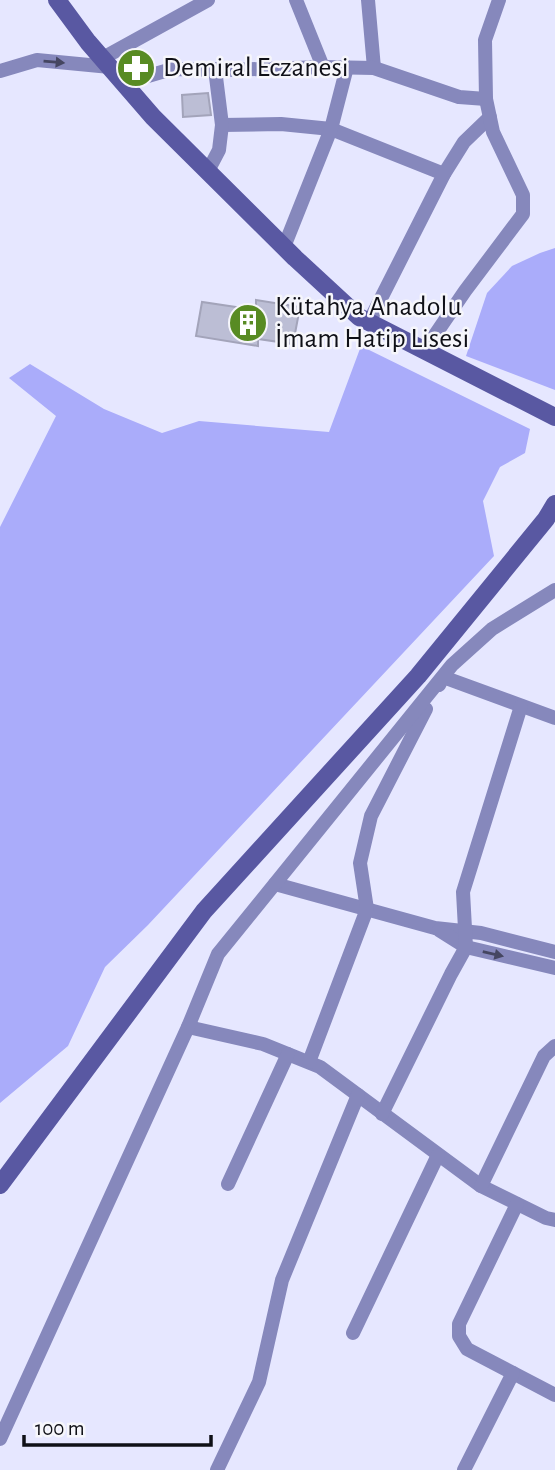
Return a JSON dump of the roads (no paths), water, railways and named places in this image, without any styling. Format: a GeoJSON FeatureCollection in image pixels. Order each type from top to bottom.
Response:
{"type":"FeatureCollection","features":[{"type":"Feature","properties":{"kind":"street"},"geometry":{"type":"LineString","coordinates":[[57,0],[153,117],[359,317],[555,418]]}},
{"type":"Feature","properties":{"kind":"street"},"geometry":{"type":"LineString","coordinates":[[0,71],[37,60],[107,63],[208,0]]}},
{"type":"Feature","properties":{"kind":"street"},"geometry":{"type":"LineString","coordinates":[[296,0],[323,67]]}},
{"type":"Feature","properties":{"kind":"street"},"geometry":{"type":"LineString","coordinates":[[368,0],[374,68]]}},
{"type":"Feature","properties":{"kind":"street"},"geometry":{"type":"LineString","coordinates":[[424,351],[523,214],[523,195],[492,132],[486,99],[485,40],[499,0]]}},
{"type":"Feature","properties":{"kind":"street"},"geometry":{"type":"LineString","coordinates":[[284,247],[331,128],[347,67]]}},
{"type":"Feature","properties":{"kind":"street"},"geometry":{"type":"LineString","coordinates":[[124,83],[172,69],[374,68],[459,97],[486,99]]}},
{"type":"Feature","properties":{"kind":"street"},"geometry":{"type":"LineString","coordinates":[[208,171],[219,150],[222,125],[215,69]]}},
{"type":"Feature","properties":{"kind":"street"},"geometry":{"type":"LineString","coordinates":[[369,322],[444,174],[464,142],[490,117]]}},
{"type":"Feature","properties":{"kind":"street"},"geometry":{"type":"LineString","coordinates":[[222,125],[281,124],[331,128],[444,174]]}},
{"type":"Feature","properties":{"kind":"street"},"geometry":{"type":"LineString","coordinates":[[0,1185],[204,911],[418,677],[546,519],[555,504]]}},
{"type":"Feature","properties":{"kind":"street"},"geometry":{"type":"LineString","coordinates":[[0,1439],[188,1027],[218,954],[453,665],[492,629],[555,590]]}},
{"type":"Feature","properties":{"kind":"street"},"geometry":{"type":"LineString","coordinates":[[443,677],[555,718]]}},
{"type":"Feature","properties":{"kind":"street"},"geometry":{"type":"LineString","coordinates":[[309,1062],[368,909],[360,863],[371,817],[402,752],[443,677]]}},
{"type":"Feature","properties":{"kind":"street"},"geometry":{"type":"LineString","coordinates":[[382,1114],[466,947],[463,892],[521,706]]}},
{"type":"Feature","properties":{"kind":"street"},"geometry":{"type":"LineString","coordinates":[[275,884],[435,928],[481,933],[555,952]]}},
{"type":"Feature","properties":{"kind":"street"},"geometry":{"type":"LineString","coordinates":[[435,928],[466,947],[555,968]]}},
{"type":"Feature","properties":{"kind":"street"},"geometry":{"type":"LineString","coordinates":[[188,1027],[263,1044],[320,1067],[481,1186],[555,1220]]}},
{"type":"Feature","properties":{"kind":"street"},"geometry":{"type":"LineString","coordinates":[[481,1186],[551,1053]]}},
{"type":"Feature","properties":{"kind":"street"},"geometry":{"type":"LineString","coordinates":[[228,1184],[288,1054]]}},
{"type":"Feature","properties":{"kind":"street"},"geometry":{"type":"LineString","coordinates":[[217,1470],[259,1382],[282,1280],[358,1095]]}},
{"type":"Feature","properties":{"kind":"street"},"geometry":{"type":"LineString","coordinates":[[353,1333],[438,1155]]}},
{"type":"Feature","properties":{"kind":"street"},"geometry":{"type":"LineString","coordinates":[[517,1204],[459,1324],[458,1336],[467,1349],[555,1395]]}},
{"type":"Feature","properties":{"kind":"street"},"geometry":{"type":"LineString","coordinates":[[464,1470],[513,1373]]}},
{"type":"Feature","properties":{"kind":"place","name":"Demiral Eczanesi"},"geometry":{"type":"Point","coordinates":[136,68]}},
{"type":"Feature","properties":{"kind":"place","name":"Kütahya Anadolu İmam Hatip Lisesi"},"geometry":{"type":"Point","coordinates":[248,323]}}]}
